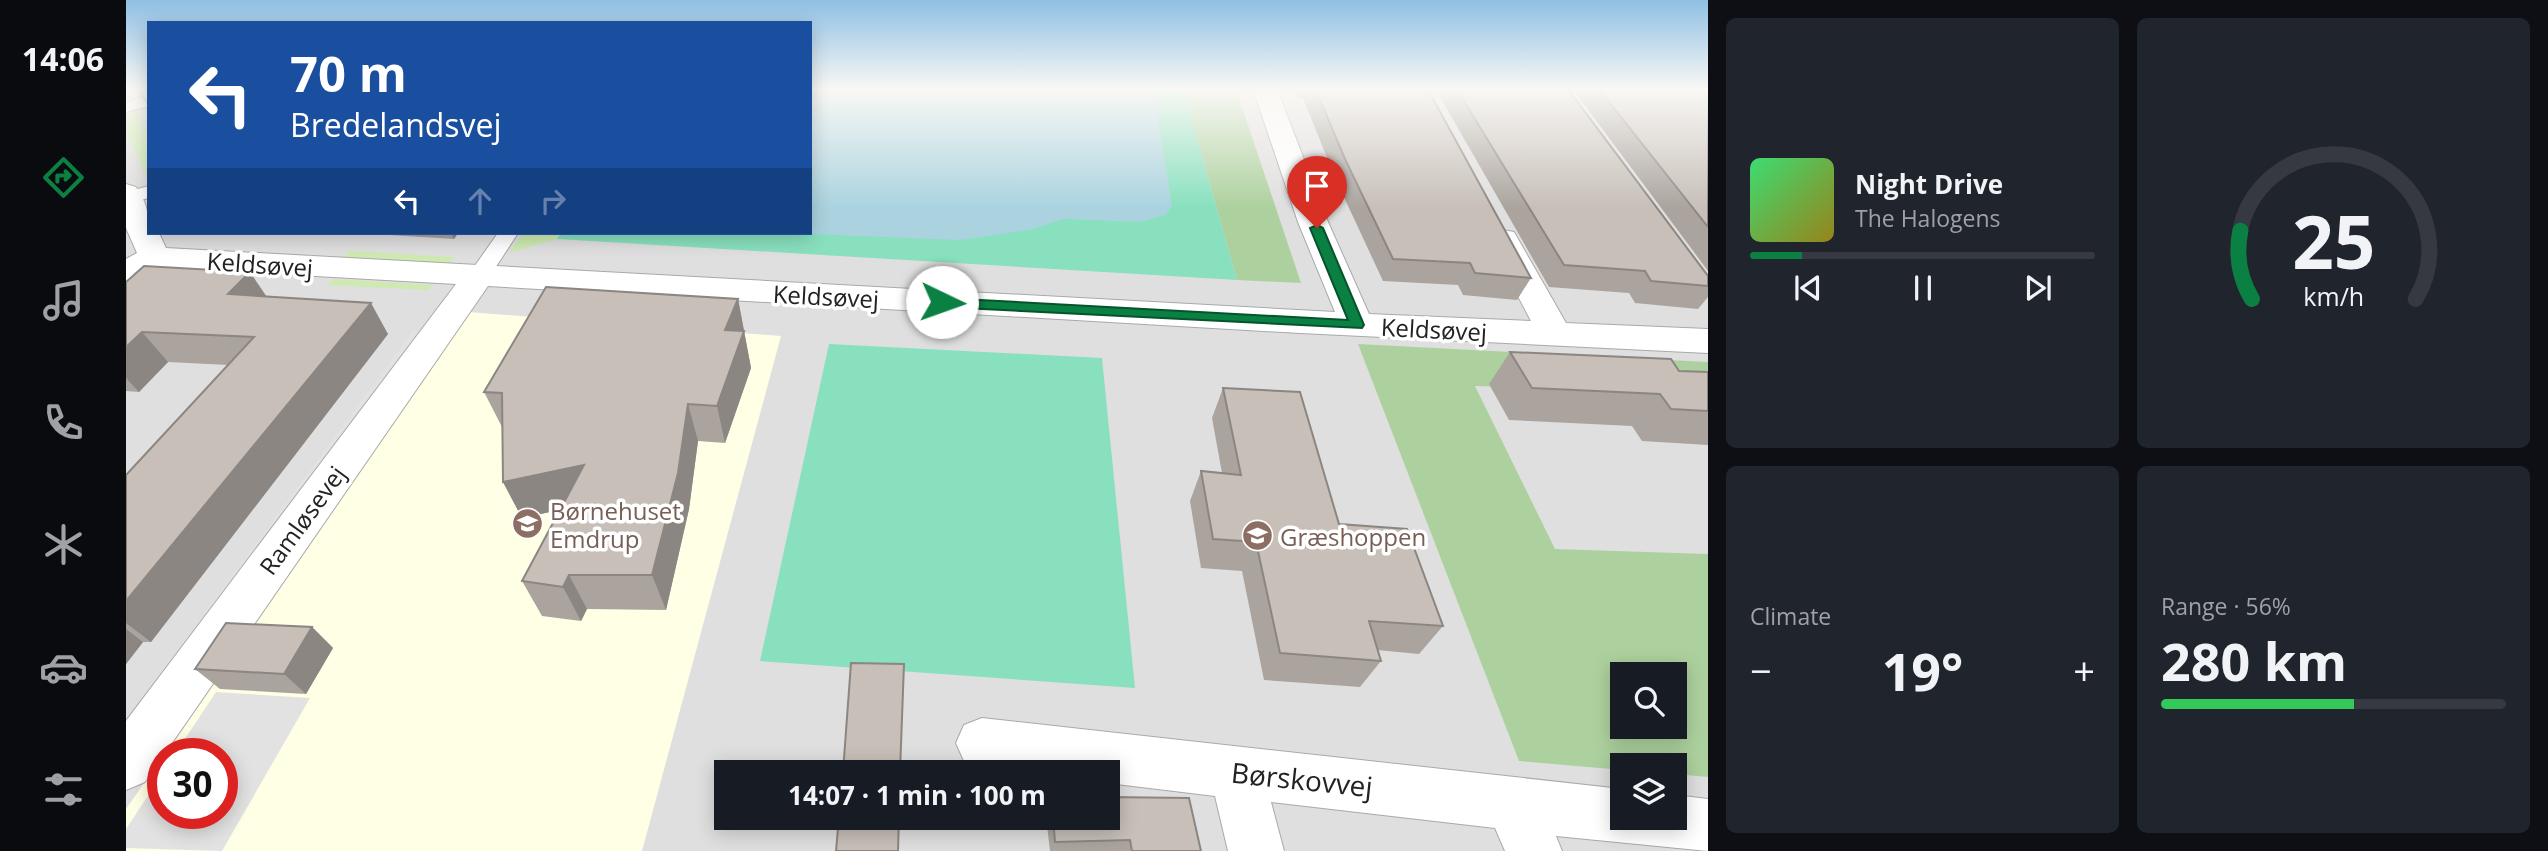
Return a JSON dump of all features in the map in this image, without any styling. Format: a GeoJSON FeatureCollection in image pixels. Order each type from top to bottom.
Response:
{"type":"FeatureCollection","features":[{"type":"Feature","properties":{"kind":"street"},"geometry":{"type":"LineString","coordinates":[[1279,129],[1313,222],[1357,325]]}},
{"type":"Feature","properties":{"kind":"street"},"geometry":{"type":"LineString","coordinates":[[134,194],[140,264]]}},
{"type":"Feature","properties":{"kind":"street"},"geometry":{"type":"LineString","coordinates":[[1492,218],[1556,335]]}},
{"type":"Feature","properties":{"kind":"street","name":"Keldsøvej"},"geometry":{"type":"LineString","coordinates":[[140,264],[478,277],[1357,325],[1708,341]]}},
{"type":"Feature","properties":{"kind":"street","name":"Ramløsevej"},"geometry":{"type":"LineString","coordinates":[[126,764],[478,277]]}},
{"type":"Feature","properties":{"kind":"street","name":"Børskovvej"},"geometry":{"type":"LineString","coordinates":[[982,743],[1610,815]]}},
{"type":"Feature","properties":{"kind":"street"},"geometry":{"type":"LineString","coordinates":[[1236,771],[1256,851]]}},
{"type":"Feature","properties":{"kind":"street"},"geometry":{"type":"LineString","coordinates":[[1511,803],[1534,851]]}},
{"type":"Feature","properties":{"kind":"street"},"geometry":{"type":"LineString","coordinates":[[1687,823],[1708,826]]}},
{"type":"Feature","properties":{"kind":"lane"},"geometry":{"type":"LineString","coordinates":[[478,277],[507,235]]}},
{"type":"Feature","properties":{"kind":"shaded area"},"geometry":{"type":"Polygon","coordinates":[[[126,129],[147,129],[147,235],[812,235],[812,129],[1708,129],[1708,851],[126,851],[126,129]]]}},
{"type":"Feature","properties":{"kind":"shaded area","name":"Børnehuset Emdrup"},"geometry":{"type":"Polygon","coordinates":[[[468,312],[781,336],[642,851],[126,851],[126,809],[147,779],[147,829],[238,829],[238,738],[175,738],[468,312]]]}},
{"type":"Feature","properties":{"kind":"shaded area"},"geometry":{"type":"Polygon","coordinates":[[[413,331],[425,332],[169,686],[152,684],[413,331]]]}},
{"type":"Feature","properties":{"kind":"shaded area"},"geometry":{"type":"Polygon","coordinates":[[[216,692],[310,698],[238,823],[238,738],[186,738],[216,692]]]}},
{"type":"Feature","properties":{"kind":"shaded area"},"geometry":{"type":"Polygon","coordinates":[[[147,797],[147,829],[235,829],[222,851],[126,848],[126,829],[147,797]]]}},
{"type":"Feature","properties":{"kind":"green space"},"geometry":{"type":"Polygon","coordinates":[[[126,129],[147,130],[147,177],[126,129]]]}},
{"type":"Feature","properties":{"kind":"green space"},"geometry":{"type":"Polygon","coordinates":[[[812,129],[1194,129],[1237,280],[557,239],[560,235],[812,235],[812,129]]]}},
{"type":"Feature","properties":{"kind":"green space"},"geometry":{"type":"Polygon","coordinates":[[[1194,129],[1249,129],[1301,283],[1237,280],[1194,129]]]}},
{"type":"Feature","properties":{"kind":"green space"},"geometry":{"type":"Polygon","coordinates":[[[522,235],[560,235],[557,239],[509,253],[522,235]]]}},
{"type":"Feature","properties":{"kind":"green space"},"geometry":{"type":"Polygon","coordinates":[[[349,251],[454,257],[450,263],[344,257],[349,251]]]}},
{"type":"Feature","properties":{"kind":"green space"},"geometry":{"type":"Polygon","coordinates":[[[333,279],[432,285],[428,290],[328,285],[333,279]]]}},
{"type":"Feature","properties":{"kind":"green space"},"geometry":{"type":"Polygon","coordinates":[[[829,344],[1102,358],[1135,688],[760,661],[829,344]]]}},
{"type":"Feature","properties":{"kind":"green space"},"geometry":{"type":"Polygon","coordinates":[[[1358,344],[1708,362],[1708,393],[1475,386],[1555,549],[1708,554],[1708,777],[1687,775],[1687,753],[1610,753],[1610,769],[1519,761],[1358,344]]]}},
{"type":"Feature","properties":{"kind":"water"},"geometry":{"type":"Polygon","coordinates":[[[812,129],[1159,129],[1172,206],[1165,215],[1140,222],[1064,219],[1029,230],[959,240],[812,234],[812,129]]]}},
{"type":"Feature","properties":{"kind":"building"},"geometry":{"type":"Polygon","coordinates":[[[1332,129],[1449,129],[1531,278],[1475,273],[1470,263],[1393,259],[1332,129]]]}},
{"type":"Feature","properties":{"kind":"building"},"geometry":{"type":"Polygon","coordinates":[[[1481,129],[1598,129],[1708,276],[1708,286],[1651,281],[1645,271],[1564,265],[1481,129]]]}},
{"type":"Feature","properties":{"kind":"building"},"geometry":{"type":"Polygon","coordinates":[[[1630,129],[1708,129],[1708,227],[1630,129]]]}},
{"type":"Feature","properties":{"kind":"building"},"geometry":{"type":"Polygon","coordinates":[[[144,266],[250,272],[228,294],[371,303],[126,601],[126,475],[254,337],[142,332],[126,347],[126,282],[144,266]]]}},
{"type":"Feature","properties":{"kind":"building"},"geometry":{"type":"Polygon","coordinates":[[[546,287],[738,299],[725,330],[744,331],[717,406],[688,404],[678,473],[652,575],[569,575],[563,587],[522,581],[584,465],[503,482],[502,393],[484,392],[546,287]]]}},
{"type":"Feature","properties":{"kind":"building"},"geometry":{"type":"Polygon","coordinates":[[[1510,352],[1671,359],[1679,371],[1708,372],[1708,411],[1671,409],[1660,394],[1532,388],[1510,352]]]}},
{"type":"Feature","properties":{"kind":"building"},"geometry":{"type":"Polygon","coordinates":[[[1223,388],[1300,392],[1339,524],[1407,529],[1443,626],[1369,621],[1381,661],[1280,653],[1256,542],[1213,539],[1201,471],[1241,475],[1223,388]]]}},
{"type":"Feature","properties":{"kind":"building"},"geometry":{"type":"Polygon","coordinates":[[[226,623],[312,627],[284,674],[195,669],[226,623]]]}},
{"type":"Feature","properties":{"kind":"building"},"geometry":{"type":"Polygon","coordinates":[[[851,663],[904,664],[900,760],[844,760],[851,663]]]}},
{"type":"Feature","properties":{"kind":"building"},"geometry":{"type":"Polygon","coordinates":[[[1120,797],[1189,798],[1201,851],[1132,851],[1130,840],[1055,842],[1054,830],[1120,830],[1120,797]]]}},
{"type":"Feature","properties":{"kind":"building"},"geometry":{"type":"Polygon","coordinates":[[[838,830],[899,830],[898,851],[836,851],[838,830]]]}},
{"type":"Feature","properties":{"kind":"place","name":"Børnehuset Emdrup"},"geometry":{"type":"Point","coordinates":[527,524]}},
{"type":"Feature","properties":{"kind":"place","name":"Græshoppen"},"geometry":{"type":"Point","coordinates":[1257,536]}},
{"type":"Feature","properties":{"kind":"route"},"geometry":{"type":"LineString","coordinates":[[942,302],[1357,325],[1317,228]]}}]}
